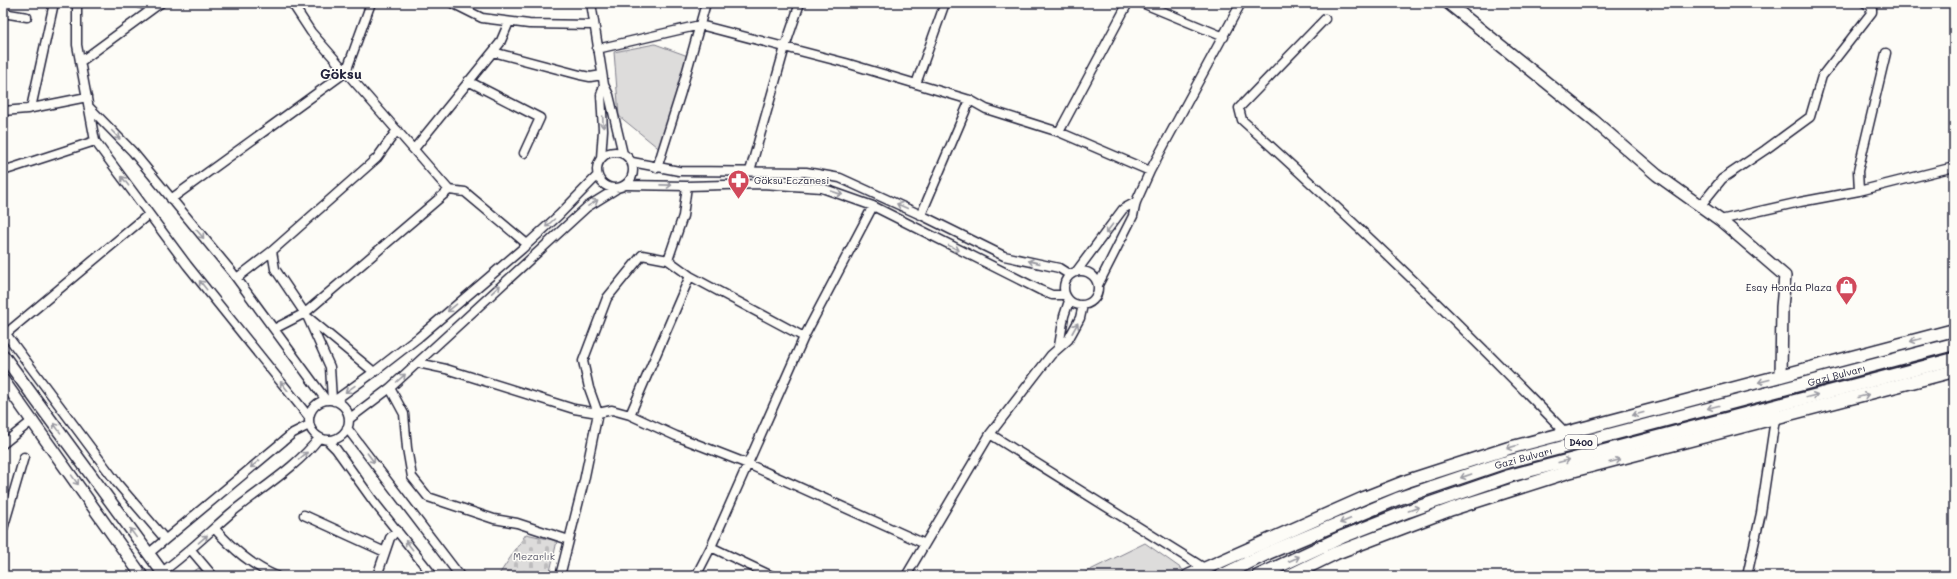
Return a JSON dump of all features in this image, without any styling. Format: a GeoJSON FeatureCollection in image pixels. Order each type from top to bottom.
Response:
{"type":"FeatureCollection","features":[{"type":"Feature","properties":{"kind":"highway"},"geometry":{"type":"LineString","coordinates":[[1188,576],[1393,487],[1509,448],[1954,330]]}},
{"type":"Feature","properties":{"kind":"highway","name":"Gazi Bulvarı"},"geometry":{"type":"LineString","coordinates":[[1221,576],[1268,553],[1397,499],[1503,463],[1954,344]]}},
{"type":"Feature","properties":{"kind":"highway","name":"Gazi Bulvarı"},"geometry":{"type":"LineString","coordinates":[[1258,576],[1342,538],[1408,511],[1509,476],[1954,359]]}},
{"type":"Feature","properties":{"kind":"highway"},"geometry":{"type":"LineString","coordinates":[[1288,576],[1336,553],[1452,509],[1568,472],[1954,371]]}},
{"type":"Feature","properties":{"kind":"main road"},"geometry":{"type":"LineString","coordinates":[[1448,3],[1593,120],[1657,175],[1720,220],[1785,276],[1782,307],[1781,376]]}},
{"type":"Feature","properties":{"kind":"main road"},"geometry":{"type":"LineString","coordinates":[[3,355],[163,574]]}},
{"type":"Feature","properties":{"kind":"main road"},"geometry":{"type":"LineString","coordinates":[[3,380],[33,420],[142,576]]}},
{"type":"Feature","properties":{"kind":"street"},"geometry":{"type":"LineString","coordinates":[[31,108],[54,3]]}},
{"type":"Feature","properties":{"kind":"street"},"geometry":{"type":"LineString","coordinates":[[77,3],[77,45],[95,141],[187,265],[309,421],[313,432],[336,449],[433,576]]}},
{"type":"Feature","properties":{"kind":"street"},"geometry":{"type":"LineString","coordinates":[[138,3],[158,5]]}},
{"type":"Feature","properties":{"kind":"street"},"geometry":{"type":"LineString","coordinates":[[292,3],[311,32],[449,190],[465,192],[527,244]]}},
{"type":"Feature","properties":{"kind":"street"},"geometry":{"type":"LineString","coordinates":[[172,199],[346,72],[371,3]]}},
{"type":"Feature","properties":{"kind":"street"},"geometry":{"type":"LineString","coordinates":[[452,3],[482,18],[529,24],[593,25]]}},
{"type":"Feature","properties":{"kind":"street"},"geometry":{"type":"LineString","coordinates":[[591,3],[593,25],[604,85],[609,95],[623,154]]}},
{"type":"Feature","properties":{"kind":"street"},"geometry":{"type":"LineString","coordinates":[[657,168],[682,92],[706,3]]}},
{"type":"Feature","properties":{"kind":"street"},"geometry":{"type":"LineString","coordinates":[[750,171],[785,47],[800,3]]}},
{"type":"Feature","properties":{"kind":"street"},"geometry":{"type":"LineString","coordinates":[[916,84],[945,3]]}},
{"type":"Feature","properties":{"kind":"street"},"geometry":{"type":"LineString","coordinates":[[1059,132],[1128,3]]}},
{"type":"Feature","properties":{"kind":"street"},"geometry":{"type":"LineString","coordinates":[[1142,3],[1224,37]]}},
{"type":"Feature","properties":{"kind":"street"},"geometry":{"type":"LineString","coordinates":[[1098,285],[1133,216],[1136,202],[1150,172],[1241,3]]}},
{"type":"Feature","properties":{"kind":"street"},"geometry":{"type":"LineString","coordinates":[[1701,205],[1722,179],[1765,150],[1810,116],[1822,76],[1872,12],[1872,7],[1865,3]]}},
{"type":"Feature","properties":{"kind":"street"},"geometry":{"type":"LineString","coordinates":[[80,62],[158,5]]}},
{"type":"Feature","properties":{"kind":"street"},"geometry":{"type":"LineString","coordinates":[[3,12],[27,17]]}},
{"type":"Feature","properties":{"kind":"street"},"geometry":{"type":"LineString","coordinates":[[1326,19],[1239,108],[1242,120],[1316,187],[1500,365],[1565,432]]}},
{"type":"Feature","properties":{"kind":"street"},"geometry":{"type":"LineString","coordinates":[[414,149],[500,43],[509,22]]}},
{"type":"Feature","properties":{"kind":"street"},"geometry":{"type":"LineString","coordinates":[[598,49],[700,25],[785,47],[970,100],[986,109],[1059,132],[1150,172]]}},
{"type":"Feature","properties":{"kind":"street"},"geometry":{"type":"LineString","coordinates":[[493,52],[580,75],[590,77],[602,75]]}},
{"type":"Feature","properties":{"kind":"street"},"geometry":{"type":"LineString","coordinates":[[1860,191],[1858,171],[1886,53]]}},
{"type":"Feature","properties":{"kind":"street"},"geometry":{"type":"LineString","coordinates":[[468,81],[540,118],[524,153]]}},
{"type":"Feature","properties":{"kind":"street"},"geometry":{"type":"LineString","coordinates":[[604,85],[601,95],[603,130],[601,158],[596,170],[597,176],[604,186],[616,189]]}},
{"type":"Feature","properties":{"kind":"street"},"geometry":{"type":"LineString","coordinates":[[3,111],[31,108],[87,97]]}},
{"type":"Feature","properties":{"kind":"street"},"geometry":{"type":"LineString","coordinates":[[921,215],[970,100]]}},
{"type":"Feature","properties":{"kind":"street"},"geometry":{"type":"LineString","coordinates":[[89,107],[133,152],[172,199],[237,278],[274,329],[331,400],[341,405],[347,411],[348,424],[460,576]]}},
{"type":"Feature","properties":{"kind":"street"},"geometry":{"type":"LineString","coordinates":[[237,278],[272,252],[377,158],[397,130]]}},
{"type":"Feature","properties":{"kind":"street"},"geometry":{"type":"LineString","coordinates":[[3,171],[95,141]]}},
{"type":"Feature","properties":{"kind":"street"},"geometry":{"type":"LineString","coordinates":[[163,574],[230,514],[323,439],[335,439],[342,435],[348,424],[418,363],[587,207],[616,189],[627,185],[687,186],[755,184],[822,188],[873,206],[1052,295],[1067,298],[1076,304],[1083,305],[1090,303],[1098,292],[1098,285],[1095,278],[1090,273],[1083,271],[1073,274],[1059,268],[1004,256],[921,215],[840,178],[806,172],[679,171],[632,162],[623,154],[611,152],[601,158]]}},
{"type":"Feature","properties":{"kind":"street"},"geometry":{"type":"LineString","coordinates":[[627,185],[633,174],[632,162]]}},
{"type":"Feature","properties":{"kind":"street"},"geometry":{"type":"LineString","coordinates":[[1720,220],[1860,191],[1954,167]]}},
{"type":"Feature","properties":{"kind":"street"},"geometry":{"type":"LineString","coordinates":[[148,554],[309,421],[315,406],[331,400],[374,372],[527,244],[559,215],[597,176]]}},
{"type":"Feature","properties":{"kind":"street"},"geometry":{"type":"LineString","coordinates":[[668,260],[683,216],[687,186]]}},
{"type":"Feature","properties":{"kind":"street"},"geometry":{"type":"LineString","coordinates":[[274,329],[306,315],[449,190]]}},
{"type":"Feature","properties":{"kind":"street"},"geometry":{"type":"LineString","coordinates":[[1059,346],[1067,298],[1064,288],[1066,281],[1123,209],[1136,202]]}},
{"type":"Feature","properties":{"kind":"street"},"geometry":{"type":"LineString","coordinates":[[696,576],[711,547],[804,336],[873,206]]}},
{"type":"Feature","properties":{"kind":"street"},"geometry":{"type":"LineString","coordinates":[[149,214],[4,335],[117,483],[165,539]]}},
{"type":"Feature","properties":{"kind":"street"},"geometry":{"type":"LineString","coordinates":[[272,252],[275,269],[306,315],[330,367],[331,400]]}},
{"type":"Feature","properties":{"kind":"street"},"geometry":{"type":"LineString","coordinates":[[560,576],[598,414],[589,388],[583,360],[607,298],[642,255],[668,260],[690,276],[804,336]]}},
{"type":"Feature","properties":{"kind":"street"},"geometry":{"type":"LineString","coordinates":[[630,415],[690,276]]}},
{"type":"Feature","properties":{"kind":"street"},"geometry":{"type":"LineString","coordinates":[[906,576],[990,434],[1059,346],[1068,340],[1083,311],[1083,305]]}},
{"type":"Feature","properties":{"kind":"street"},"geometry":{"type":"LineString","coordinates":[[306,315],[374,372]]}},
{"type":"Feature","properties":{"kind":"street"},"geometry":{"type":"LineString","coordinates":[[418,363],[446,369],[574,409],[598,414],[612,410],[630,415],[676,436],[748,464],[925,544]]}},
{"type":"Feature","properties":{"kind":"street"},"geometry":{"type":"LineString","coordinates":[[390,388],[404,414],[407,448],[412,477],[428,497],[494,519],[517,523],[569,540]]}},
{"type":"Feature","properties":{"kind":"street"},"geometry":{"type":"LineString","coordinates":[[1747,576],[1761,513],[1775,419],[1773,406]]}},
{"type":"Feature","properties":{"kind":"street"},"geometry":{"type":"LineString","coordinates":[[4,441],[33,420]]}},
{"type":"Feature","properties":{"kind":"street"},"geometry":{"type":"LineString","coordinates":[[990,434],[1204,568]]}},
{"type":"Feature","properties":{"kind":"street"},"geometry":{"type":"LineString","coordinates":[[3,529],[24,457]]}},
{"type":"Feature","properties":{"kind":"street"},"geometry":{"type":"LineString","coordinates":[[304,515],[385,552]]}},
{"type":"Feature","properties":{"kind":"street"},"geometry":{"type":"LineString","coordinates":[[215,529],[245,558],[263,570],[276,576]]}},
{"type":"Feature","properties":{"kind":"street"},"geometry":{"type":"LineString","coordinates":[[377,576],[390,538],[397,530]]}},
{"type":"Feature","properties":{"kind":"street"},"geometry":{"type":"LineString","coordinates":[[711,547],[772,576]]}},
{"type":"Feature","properties":{"kind":"street"},"geometry":{"type":"LineString","coordinates":[[191,550],[213,576]]}},
{"type":"Feature","properties":{"kind":"green space"},"geometry":{"type":"Polygon","coordinates":[[[655,44],[688,56],[662,151],[619,116],[614,52],[655,44]]]}},
{"type":"Feature","properties":{"kind":"green space","name":"Mezarlık"},"geometry":{"type":"Polygon","coordinates":[[[526,534],[557,541],[549,576],[498,576],[526,534]]]}},
{"type":"Feature","properties":{"kind":"green space"},"geometry":{"type":"Polygon","coordinates":[[[1145,543],[1189,574],[1184,576],[1078,576],[1145,543]]]}},
{"type":"Feature","properties":{"kind":"green space"},"geometry":{"type":"Polygon","coordinates":[[[199,568],[206,576],[186,576],[199,568]]]}},
{"type":"Feature","properties":{"kind":"place","name":"Göksu Eczanesi"},"geometry":{"type":"Point","coordinates":[739,200]}},
{"type":"Feature","properties":{"kind":"place","name":"Esay Honda Plaza"},"geometry":{"type":"Point","coordinates":[1847,306]}},
{"type":"Feature","properties":{"kind":"district","name":"Göksu"},"geometry":{"type":"Point","coordinates":[341,73]}}]}
